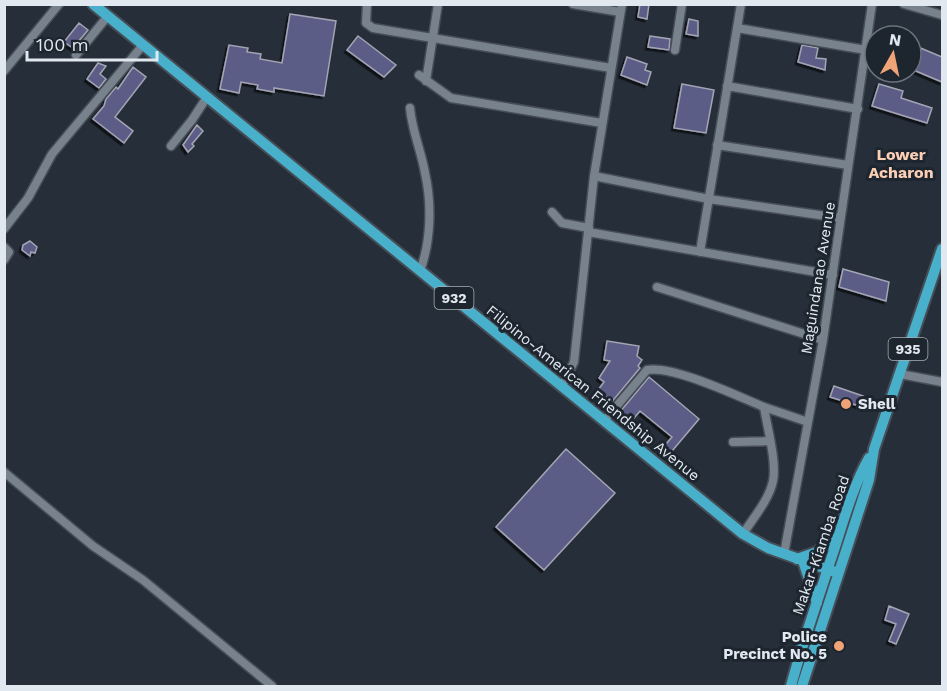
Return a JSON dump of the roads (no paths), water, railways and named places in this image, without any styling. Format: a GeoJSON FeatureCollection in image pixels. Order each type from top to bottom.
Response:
{"type":"FeatureCollection","features":[{"type":"Feature","properties":{"kind":"main road","name":"Filipino-American Friendship Avenue"},"geometry":{"type":"LineString","coordinates":[[101,9],[743,534],[784,554],[833,571]]}},
{"type":"Feature","properties":{"kind":"main road","name":"Makar-Kiamba Road"},"geometry":{"type":"LineString","coordinates":[[791,687],[817,603],[833,571],[869,480],[874,450],[942,249]]}},
{"type":"Feature","properties":{"kind":"main road","name":"Makar-Kiamba Road"},"geometry":{"type":"LineString","coordinates":[[802,687],[833,571],[838,537],[858,477],[874,450]]}},
{"type":"Feature","properties":{"kind":"main road"},"geometry":{"type":"LineString","coordinates":[[817,603],[800,560],[817,552],[838,537]]}},
{"type":"Feature","properties":{"kind":"street"},"geometry":{"type":"LineString","coordinates":[[4,71],[59,4]]}},
{"type":"Feature","properties":{"kind":"street"},"geometry":{"type":"LineString","coordinates":[[367,4],[365,19],[369,26],[432,39],[611,68]]}},
{"type":"Feature","properties":{"kind":"street"},"geometry":{"type":"LineString","coordinates":[[438,4],[422,78],[451,98],[602,123]]}},
{"type":"Feature","properties":{"kind":"street"},"geometry":{"type":"LineString","coordinates":[[562,386],[574,362],[594,176],[621,8],[573,4]]}},
{"type":"Feature","properties":{"kind":"street"},"geometry":{"type":"LineString","coordinates":[[675,50],[682,4]]}},
{"type":"Feature","properties":{"kind":"street"},"geometry":{"type":"LineString","coordinates":[[700,252],[741,4]]}},
{"type":"Feature","properties":{"kind":"street","name":"Maguindanao Avenue"},"geometry":{"type":"LineString","coordinates":[[869,24],[872,4]]}},
{"type":"Feature","properties":{"kind":"street"},"geometry":{"type":"LineString","coordinates":[[904,4],[942,15]]}},
{"type":"Feature","properties":{"kind":"street"},"geometry":{"type":"LineString","coordinates":[[76,55],[101,9]]}},
{"type":"Feature","properties":{"kind":"street"},"geometry":{"type":"LineString","coordinates":[[737,28],[863,49]]}},
{"type":"Feature","properties":{"kind":"street"},"geometry":{"type":"LineString","coordinates":[[4,229],[28,198],[52,153],[143,45]]}},
{"type":"Feature","properties":{"kind":"street","name":"Maguindanao Avenue"},"geometry":{"type":"LineString","coordinates":[[784,554],[823,340],[863,72]]}},
{"type":"Feature","properties":{"kind":"street"},"geometry":{"type":"LineString","coordinates":[[727,86],[858,108]]}},
{"type":"Feature","properties":{"kind":"street"},"geometry":{"type":"LineString","coordinates":[[171,146],[207,97]]}},
{"type":"Feature","properties":{"kind":"street"},"geometry":{"type":"LineString","coordinates":[[410,108],[415,140],[427,182],[428,247],[420,271]]}},
{"type":"Feature","properties":{"kind":"street"},"geometry":{"type":"LineString","coordinates":[[717,145],[848,165]]}},
{"type":"Feature","properties":{"kind":"street"},"geometry":{"type":"LineString","coordinates":[[594,176],[709,199],[840,218]]}},
{"type":"Feature","properties":{"kind":"street"},"geometry":{"type":"LineString","coordinates":[[552,212],[562,223],[588,230],[833,275]]}},
{"type":"Feature","properties":{"kind":"street"},"geometry":{"type":"LineString","coordinates":[[4,247],[9,252],[4,260]]}},
{"type":"Feature","properties":{"kind":"street"},"geometry":{"type":"LineString","coordinates":[[657,287],[823,340]]}},
{"type":"Feature","properties":{"kind":"street"},"geometry":{"type":"LineString","coordinates":[[604,421],[647,370],[661,369],[808,422]]}},
{"type":"Feature","properties":{"kind":"street"},"geometry":{"type":"LineString","coordinates":[[900,374],[942,382]]}},
{"type":"Feature","properties":{"kind":"street"},"geometry":{"type":"LineString","coordinates":[[743,534],[762,505],[774,478],[773,454],[764,407]]}},
{"type":"Feature","properties":{"kind":"street"},"geometry":{"type":"LineString","coordinates":[[733,442],[769,441]]}},
{"type":"Feature","properties":{"kind":"street"},"geometry":{"type":"LineString","coordinates":[[4,472],[93,546],[150,586],[272,687]]}},
{"type":"Feature","properties":{"kind":"place","name":"Shell"},"geometry":{"type":"Point","coordinates":[846,404]}},
{"type":"Feature","properties":{"kind":"place","name":"Police Precinct No. 5"},"geometry":{"type":"Point","coordinates":[839,646]}},
{"type":"Feature","properties":{"kind":"district","name":"Lower Acharon"},"geometry":{"type":"Point","coordinates":[901,163]}}]}
